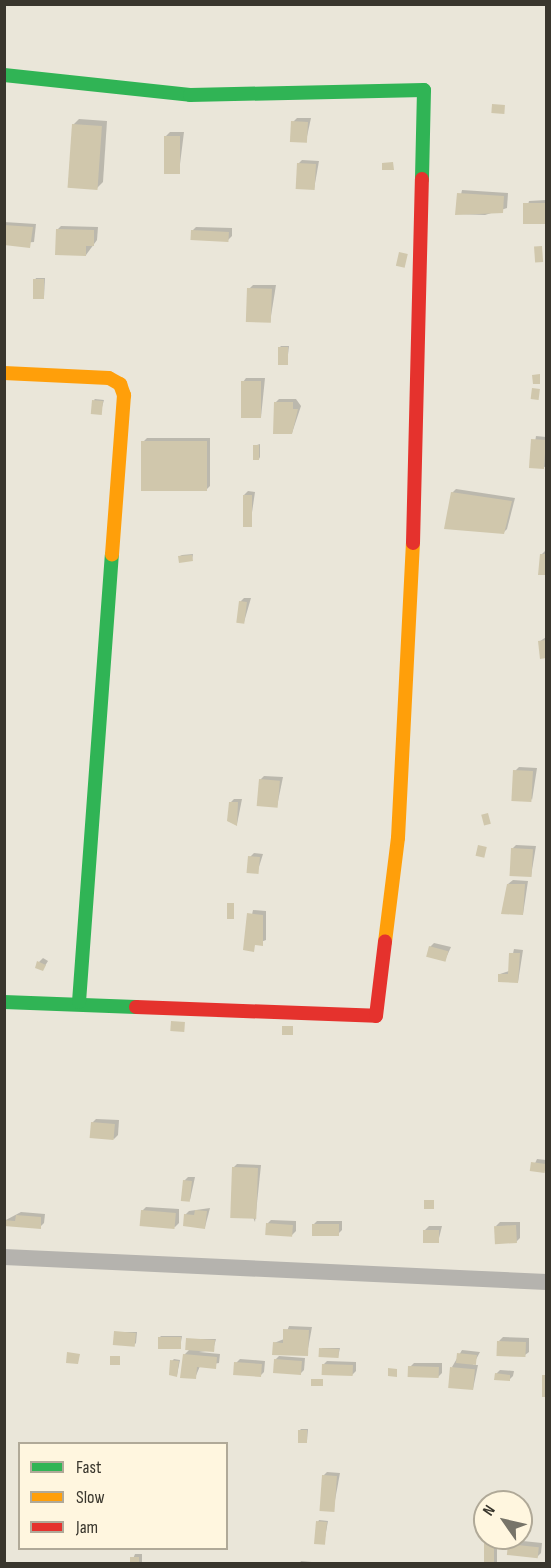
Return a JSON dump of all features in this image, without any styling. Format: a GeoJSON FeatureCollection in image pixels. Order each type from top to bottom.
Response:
{"type":"FeatureCollection","features":[{"type":"Feature","properties":{"kind":"street"},"geometry":{"type":"LineString","coordinates":[[4,75],[190,96],[424,90],[414,521],[398,838],[376,1016],[79,1002],[4,1002]]}},
{"type":"Feature","properties":{"kind":"street"},"geometry":{"type":"LineString","coordinates":[[4,373],[109,378],[120,384],[124,395],[79,1002]]}},
{"type":"Feature","properties":{"kind":"street"},"geometry":{"type":"LineString","coordinates":[[4,1257],[546,1282]]}},
{"type":"Feature","properties":{"kind":"building"},"geometry":{"type":"Polygon","coordinates":[[[492,104],[505,105],[504,114],[491,113],[492,104]]]}},
{"type":"Feature","properties":{"kind":"building"},"geometry":{"type":"Polygon","coordinates":[[[291,121],[308,122],[307,143],[290,142],[291,121]]]}},
{"type":"Feature","properties":{"kind":"building"},"geometry":{"type":"Polygon","coordinates":[[[72,124],[102,126],[97,190],[68,188],[72,124]]]}},
{"type":"Feature","properties":{"kind":"building"},"geometry":{"type":"Polygon","coordinates":[[[164,136],[180,136],[180,174],[164,174],[164,136]]]}},
{"type":"Feature","properties":{"kind":"building"},"geometry":{"type":"Polygon","coordinates":[[[393,162],[394,170],[382,170],[382,163],[393,162]]]}},
{"type":"Feature","properties":{"kind":"building"},"geometry":{"type":"Polygon","coordinates":[[[297,163],[316,164],[315,190],[296,189],[297,163]]]}},
{"type":"Feature","properties":{"kind":"building"},"geometry":{"type":"Polygon","coordinates":[[[457,193],[504,196],[503,213],[455,215],[457,193]]]}},
{"type":"Feature","properties":{"kind":"building"},"geometry":{"type":"Polygon","coordinates":[[[523,203],[546,203],[546,224],[523,224],[523,203]]]}},
{"type":"Feature","properties":{"kind":"building"},"geometry":{"type":"Polygon","coordinates":[[[4,225],[33,227],[30,248],[4,245],[4,225]]]}},
{"type":"Feature","properties":{"kind":"building"},"geometry":{"type":"Polygon","coordinates":[[[56,229],[94,230],[94,246],[86,246],[86,256],[55,255],[56,229]]]}},
{"type":"Feature","properties":{"kind":"building"},"geometry":{"type":"Polygon","coordinates":[[[191,230],[229,232],[228,242],[190,240],[191,230]]]}},
{"type":"Feature","properties":{"kind":"building"},"geometry":{"type":"Polygon","coordinates":[[[542,246],[543,262],[535,263],[534,247],[542,246]]]}},
{"type":"Feature","properties":{"kind":"building"},"geometry":{"type":"Polygon","coordinates":[[[399,252],[408,254],[405,268],[396,266],[399,252]]]}},
{"type":"Feature","properties":{"kind":"building"},"geometry":{"type":"Polygon","coordinates":[[[33,279],[44,279],[44,299],[33,299],[33,279]]]}},
{"type":"Feature","properties":{"kind":"building"},"geometry":{"type":"Polygon","coordinates":[[[247,288],[272,289],[271,323],[246,322],[247,288]]]}},
{"type":"Feature","properties":{"kind":"building"},"geometry":{"type":"Polygon","coordinates":[[[278,347],[288,347],[288,365],[278,365],[278,347]]]}},
{"type":"Feature","properties":{"kind":"building"},"geometry":{"type":"Polygon","coordinates":[[[540,374],[540,384],[533,384],[532,375],[540,374]]]}},
{"type":"Feature","properties":{"kind":"building"},"geometry":{"type":"Polygon","coordinates":[[[241,381],[261,381],[261,418],[241,418],[241,381]]]}},
{"type":"Feature","properties":{"kind":"building"},"geometry":{"type":"Polygon","coordinates":[[[532,388],[540,389],[539,400],[531,399],[532,388]]]}},
{"type":"Feature","properties":{"kind":"building"},"geometry":{"type":"Polygon","coordinates":[[[92,400],[103,401],[102,415],[91,414],[92,400]]]}},
{"type":"Feature","properties":{"kind":"building"},"geometry":{"type":"Polygon","coordinates":[[[274,402],[293,402],[293,409],[298,409],[292,434],[273,434],[274,402]]]}},
{"type":"Feature","properties":{"kind":"building"},"geometry":{"type":"Polygon","coordinates":[[[531,439],[546,440],[544,469],[529,468],[531,439]]]}},
{"type":"Feature","properties":{"kind":"building"},"geometry":{"type":"Polygon","coordinates":[[[141,441],[207,441],[207,491],[141,491],[141,441]]]}},
{"type":"Feature","properties":{"kind":"building"},"geometry":{"type":"Polygon","coordinates":[[[253,445],[259,445],[259,460],[253,460],[253,445]]]}},
{"type":"Feature","properties":{"kind":"building"},"geometry":{"type":"Polygon","coordinates":[[[451,492],[512,501],[504,534],[444,529],[451,492]]]}},
{"type":"Feature","properties":{"kind":"building"},"geometry":{"type":"Polygon","coordinates":[[[243,495],[252,495],[252,527],[243,527],[243,495]]]}},
{"type":"Feature","properties":{"kind":"building"},"geometry":{"type":"Polygon","coordinates":[[[540,554],[546,554],[546,575],[538,575],[540,554]]]}},
{"type":"Feature","properties":{"kind":"building"},"geometry":{"type":"Polygon","coordinates":[[[192,555],[193,561],[179,563],[178,556],[192,555]]]}},
{"type":"Feature","properties":{"kind":"building"},"geometry":{"type":"Polygon","coordinates":[[[239,601],[247,602],[244,624],[236,623],[239,601]]]}},
{"type":"Feature","properties":{"kind":"building"},"geometry":{"type":"Polygon","coordinates":[[[546,640],[546,658],[540,659],[538,641],[546,640]]]}},
{"type":"Feature","properties":{"kind":"building"},"geometry":{"type":"Polygon","coordinates":[[[513,770],[533,771],[531,802],[511,801],[513,770]]]}},
{"type":"Feature","properties":{"kind":"building"},"geometry":{"type":"Polygon","coordinates":[[[259,779],[280,781],[278,808],[257,806],[259,779]]]}},
{"type":"Feature","properties":{"kind":"building"},"geometry":{"type":"Polygon","coordinates":[[[229,802],[238,802],[237,826],[227,821],[229,802]]]}},
{"type":"Feature","properties":{"kind":"building"},"geometry":{"type":"Polygon","coordinates":[[[488,813],[491,824],[484,825],[481,815],[488,813]]]}},
{"type":"Feature","properties":{"kind":"building"},"geometry":{"type":"Polygon","coordinates":[[[478,845],[487,847],[484,858],[476,856],[478,845]]]}},
{"type":"Feature","properties":{"kind":"building"},"geometry":{"type":"Polygon","coordinates":[[[511,848],[533,849],[532,877],[510,876],[511,848]]]}},
{"type":"Feature","properties":{"kind":"building"},"geometry":{"type":"Polygon","coordinates":[[[248,856],[260,857],[258,874],[247,873],[248,856]]]}},
{"type":"Feature","properties":{"kind":"building"},"geometry":{"type":"Polygon","coordinates":[[[507,884],[525,884],[523,915],[501,914],[507,884]]]}},
{"type":"Feature","properties":{"kind":"building"},"geometry":{"type":"Polygon","coordinates":[[[227,903],[234,903],[234,919],[227,919],[227,903]]]}},
{"type":"Feature","properties":{"kind":"building"},"geometry":{"type":"Polygon","coordinates":[[[247,913],[263,915],[263,946],[255,945],[254,952],[243,950],[247,913]]]}},
{"type":"Feature","properties":{"kind":"building"},"geometry":{"type":"Polygon","coordinates":[[[429,946],[448,951],[445,962],[426,957],[429,946]]]}},
{"type":"Feature","properties":{"kind":"building"},"geometry":{"type":"Polygon","coordinates":[[[509,953],[520,953],[518,983],[498,982],[498,974],[508,974],[509,953]]]}},
{"type":"Feature","properties":{"kind":"building"},"geometry":{"type":"Polygon","coordinates":[[[37,961],[46,965],[43,971],[35,968],[37,961]]]}},
{"type":"Feature","properties":{"kind":"building"},"geometry":{"type":"Polygon","coordinates":[[[171,1021],[185,1022],[184,1032],[170,1031],[171,1021]]]}},
{"type":"Feature","properties":{"kind":"building"},"geometry":{"type":"Polygon","coordinates":[[[282,1026],[293,1026],[293,1035],[282,1035],[282,1026]]]}},
{"type":"Feature","properties":{"kind":"building"},"geometry":{"type":"Polygon","coordinates":[[[91,1122],[115,1124],[114,1140],[90,1138],[91,1122]]]}},
{"type":"Feature","properties":{"kind":"building"},"geometry":{"type":"Polygon","coordinates":[[[531,1162],[546,1164],[545,1173],[530,1171],[531,1162]]]}},
{"type":"Feature","properties":{"kind":"building"},"geometry":{"type":"Polygon","coordinates":[[[232,1167],[258,1168],[256,1219],[230,1218],[232,1167]]]}},
{"type":"Feature","properties":{"kind":"building"},"geometry":{"type":"Polygon","coordinates":[[[183,1180],[192,1181],[190,1202],[181,1201],[183,1180]]]}},
{"type":"Feature","properties":{"kind":"building"},"geometry":{"type":"Polygon","coordinates":[[[424,1200],[434,1200],[434,1209],[424,1209],[424,1200]]]}},
{"type":"Feature","properties":{"kind":"building"},"geometry":{"type":"Polygon","coordinates":[[[141,1210],[176,1213],[174,1229],[140,1226],[141,1210]]]}},
{"type":"Feature","properties":{"kind":"building"},"geometry":{"type":"Polygon","coordinates":[[[195,1210],[207,1211],[205,1229],[183,1226],[184,1214],[194,1215],[195,1210]]]}},
{"type":"Feature","properties":{"kind":"building"},"geometry":{"type":"Polygon","coordinates":[[[16,1215],[41,1217],[41,1229],[4,1226],[4,1220],[15,1221],[16,1215]]]}},
{"type":"Feature","properties":{"kind":"building"},"geometry":{"type":"Polygon","coordinates":[[[266,1223],[293,1225],[292,1237],[265,1235],[266,1223]]]}},
{"type":"Feature","properties":{"kind":"building"},"geometry":{"type":"Polygon","coordinates":[[[312,1224],[339,1224],[339,1236],[312,1236],[312,1224]]]}},
{"type":"Feature","properties":{"kind":"building"},"geometry":{"type":"Polygon","coordinates":[[[516,1225],[517,1243],[495,1244],[494,1226],[516,1225]]]}},
{"type":"Feature","properties":{"kind":"building"},"geometry":{"type":"Polygon","coordinates":[[[423,1230],[439,1230],[439,1243],[423,1243],[423,1230]]]}},
{"type":"Feature","properties":{"kind":"building"},"geometry":{"type":"Polygon","coordinates":[[[283,1329],[309,1330],[308,1356],[272,1355],[273,1342],[283,1343],[283,1329]]]}},
{"type":"Feature","properties":{"kind":"building"},"geometry":{"type":"Polygon","coordinates":[[[114,1331],[136,1333],[135,1347],[113,1345],[114,1331]]]}},
{"type":"Feature","properties":{"kind":"building"},"geometry":{"type":"Polygon","coordinates":[[[158,1337],[181,1337],[181,1349],[158,1349],[158,1337]]]}},
{"type":"Feature","properties":{"kind":"building"},"geometry":{"type":"Polygon","coordinates":[[[186,1338],[215,1340],[214,1352],[185,1350],[186,1338]]]}},
{"type":"Feature","properties":{"kind":"building"},"geometry":{"type":"Polygon","coordinates":[[[497,1341],[526,1342],[525,1357],[496,1356],[497,1341]]]}},
{"type":"Feature","properties":{"kind":"building"},"geometry":{"type":"Polygon","coordinates":[[[319,1348],[339,1349],[339,1358],[319,1357],[319,1348]]]}},
{"type":"Feature","properties":{"kind":"building"},"geometry":{"type":"Polygon","coordinates":[[[67,1352],[80,1354],[78,1364],[66,1363],[67,1352]]]}},
{"type":"Feature","properties":{"kind":"building"},"geometry":{"type":"Polygon","coordinates":[[[457,1353],[477,1355],[476,1365],[456,1363],[457,1353]]]}},
{"type":"Feature","properties":{"kind":"building"},"geometry":{"type":"Polygon","coordinates":[[[183,1354],[217,1357],[216,1369],[197,1367],[196,1379],[180,1378],[183,1354]]]}},
{"type":"Feature","properties":{"kind":"building"},"geometry":{"type":"Polygon","coordinates":[[[110,1356],[120,1356],[120,1365],[110,1365],[110,1356]]]}},
{"type":"Feature","properties":{"kind":"building"},"geometry":{"type":"Polygon","coordinates":[[[274,1359],[302,1361],[301,1375],[273,1373],[274,1359]]]}},
{"type":"Feature","properties":{"kind":"building"},"geometry":{"type":"Polygon","coordinates":[[[170,1360],[179,1361],[177,1377],[169,1375],[170,1360]]]}},
{"type":"Feature","properties":{"kind":"building"},"geometry":{"type":"Polygon","coordinates":[[[234,1362],[262,1364],[261,1377],[233,1375],[234,1362]]]}},
{"type":"Feature","properties":{"kind":"building"},"geometry":{"type":"Polygon","coordinates":[[[322,1364],[353,1365],[353,1376],[322,1375],[322,1364]]]}},
{"type":"Feature","properties":{"kind":"building"},"geometry":{"type":"Polygon","coordinates":[[[408,1366],[439,1367],[439,1378],[408,1377],[408,1366]]]}},
{"type":"Feature","properties":{"kind":"building"},"geometry":{"type":"Polygon","coordinates":[[[450,1367],[475,1369],[473,1390],[448,1388],[450,1367]]]}},
{"type":"Feature","properties":{"kind":"building"},"geometry":{"type":"Polygon","coordinates":[[[388,1368],[397,1369],[397,1377],[388,1376],[388,1368]]]}},
{"type":"Feature","properties":{"kind":"building"},"geometry":{"type":"Polygon","coordinates":[[[495,1373],[510,1375],[510,1381],[494,1380],[495,1373]]]}},
{"type":"Feature","properties":{"kind":"building"},"geometry":{"type":"Polygon","coordinates":[[[542,1375],[546,1375],[546,1397],[542,1397],[542,1375]]]}},
{"type":"Feature","properties":{"kind":"building"},"geometry":{"type":"Polygon","coordinates":[[[311,1379],[323,1379],[323,1386],[311,1386],[311,1379]]]}},
{"type":"Feature","properties":{"kind":"building"},"geometry":{"type":"Polygon","coordinates":[[[298,1430],[307,1430],[307,1443],[298,1443],[298,1430]]]}},
{"type":"Feature","properties":{"kind":"building"},"geometry":{"type":"Polygon","coordinates":[[[322,1475],[337,1476],[334,1512],[319,1511],[322,1475]]]}},
{"type":"Feature","properties":{"kind":"building"},"geometry":{"type":"Polygon","coordinates":[[[316,1521],[327,1522],[325,1545],[314,1544],[316,1521]]]}},
{"type":"Feature","properties":{"kind":"building"},"geometry":{"type":"Polygon","coordinates":[[[533,1547],[539,1547],[538,1558],[507,1555],[507,1550],[533,1550],[533,1547]]]}},
{"type":"Feature","properties":{"kind":"building"},"geometry":{"type":"Polygon","coordinates":[[[484,1550],[494,1550],[494,1564],[484,1564],[484,1550]]]}},
{"type":"Feature","properties":{"kind":"building"},"geometry":{"type":"Polygon","coordinates":[[[130,1557],[139,1557],[139,1564],[130,1564],[130,1557]]]}},
{"type":"Feature","properties":{"kind":"traffic: fast"},"geometry":{"type":"LineString","coordinates":[[4,75],[190,95],[424,90],[422,179]]}},
{"type":"Feature","properties":{"kind":"traffic: fast"},"geometry":{"type":"LineString","coordinates":[[79,1002],[112,555]]}},
{"type":"Feature","properties":{"kind":"traffic: fast"},"geometry":{"type":"LineString","coordinates":[[4,1002],[136,1007]]}},
{"type":"Feature","properties":{"kind":"traffic: slow"},"geometry":{"type":"LineString","coordinates":[[4,373],[109,378],[120,384],[124,395],[112,555]]}},
{"type":"Feature","properties":{"kind":"traffic: slow"},"geometry":{"type":"LineString","coordinates":[[385,942],[398,838],[413,543]]}},
{"type":"Feature","properties":{"kind":"traffic: jam"},"geometry":{"type":"LineString","coordinates":[[413,543],[422,179]]}},
{"type":"Feature","properties":{"kind":"traffic: jam"},"geometry":{"type":"LineString","coordinates":[[136,1007],[376,1016],[385,942]]}}]}
